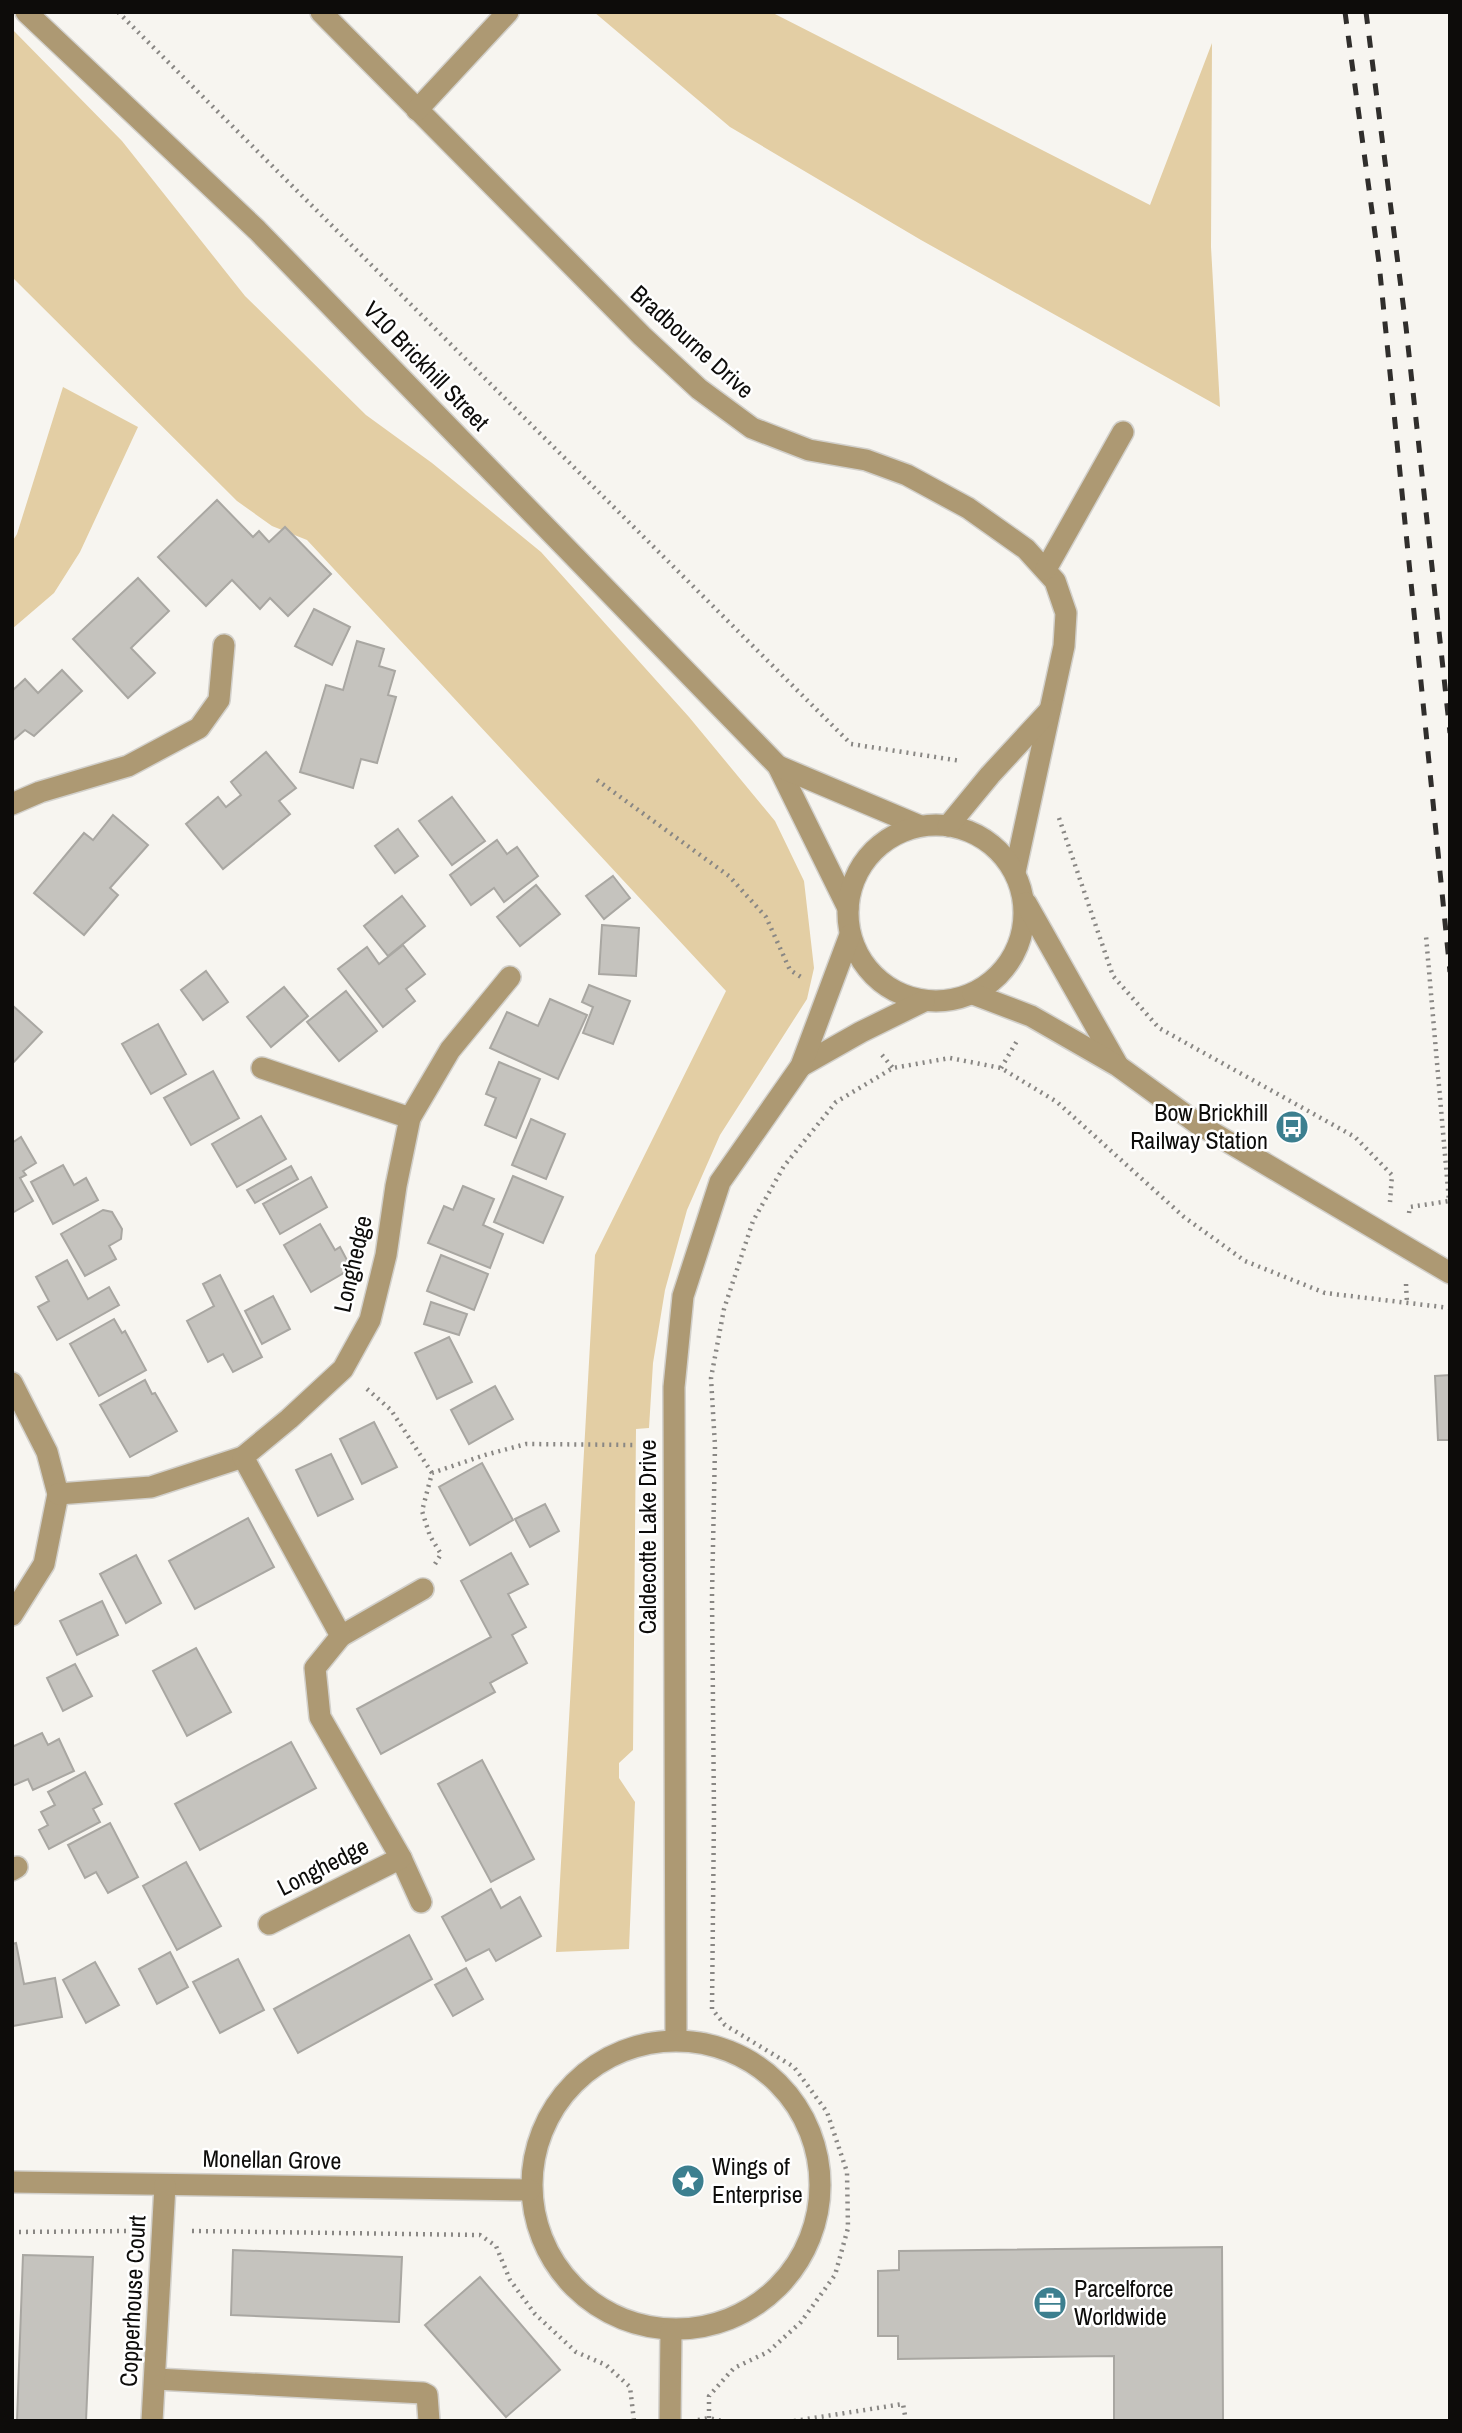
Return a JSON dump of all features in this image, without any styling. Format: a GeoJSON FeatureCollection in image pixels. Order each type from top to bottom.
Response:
{"type":"FeatureCollection","features":[{"type":"Feature","properties":{"kind":"street","name":"V10 Brickhill Street"},"geometry":{"type":"LineString","coordinates":[[26,12],[257,230],[778,766],[848,908]]}},
{"type":"Feature","properties":{"kind":"street","name":"Bradbourne Drive"},"geometry":{"type":"LineString","coordinates":[[321,12],[642,336],[699,389],[752,428],[809,450],[866,460],[907,475],[968,508],[1026,549],[1046,569],[1055,581],[1066,613],[1065,646],[1014,872]]}},
{"type":"Feature","properties":{"kind":"street"},"geometry":{"type":"LineString","coordinates":[[417,110],[509,12]]}},
{"type":"Feature","properties":{"kind":"street"},"geometry":{"type":"LineString","coordinates":[[1046,569],[1123,432]]}},
{"type":"Feature","properties":{"kind":"street"},"geometry":{"type":"LineString","coordinates":[[12,804],[128,766],[199,728],[219,700],[224,645]]}},
{"type":"Feature","properties":{"kind":"street","name":"Bradbourne Drive"},"geometry":{"type":"LineString","coordinates":[[948,826],[990,775],[1050,710]]}},
{"type":"Feature","properties":{"kind":"street","name":"V10 Brickhill Street"},"geometry":{"type":"LineString","coordinates":[[778,766],[920,826]]}},
{"type":"Feature","properties":{"kind":"street"},"geometry":{"type":"LineString","coordinates":[[1023,899],[1024,928],[1014,955],[997,978],[973,994],[949,1001],[924,1001],[899,994],[877,979],[860,959],[850,935],[848,908],[855,880],[870,855],[892,836],[920,826],[948,826],[974,834],[998,850],[1014,872],[1023,899],[1118,1066]]}},
{"type":"Feature","properties":{"kind":"street","name":"Caldecotte Lake Drive"},"geometry":{"type":"LineString","coordinates":[[676,2040],[674,1387],[683,1296],[720,1182],[801,1066],[850,935]]}},
{"type":"Feature","properties":{"kind":"street","name":"Longhedge"},"geometry":{"type":"LineString","coordinates":[[58,1494],[151,1486],[243,1457],[343,1369],[370,1320],[386,1255],[410,1118],[450,1050],[510,977]]}},
{"type":"Feature","properties":{"kind":"street"},"geometry":{"type":"LineString","coordinates":[[973,994],[1031,1016],[1118,1066],[1198,1124],[1450,1273]]}},
{"type":"Feature","properties":{"kind":"street","name":"Caldecotte Lake Drive"},"geometry":{"type":"LineString","coordinates":[[801,1066],[924,1001]]}},
{"type":"Feature","properties":{"kind":"street"},"geometry":{"type":"LineString","coordinates":[[262,1068],[410,1118]]}},
{"type":"Feature","properties":{"kind":"street"},"geometry":{"type":"LineString","coordinates":[[12,1383],[47,1452],[58,1494],[44,1564],[12,1615]]}},
{"type":"Feature","properties":{"kind":"street"},"geometry":{"type":"LineString","coordinates":[[243,1457],[341,1636]]}},
{"type":"Feature","properties":{"kind":"street","name":"Longhedge"},"geometry":{"type":"LineString","coordinates":[[421,1902],[401,1858],[320,1717],[315,1668],[341,1636],[423,1589]]}},
{"type":"Feature","properties":{"kind":"street","name":"Longhedge"},"geometry":{"type":"LineString","coordinates":[[269,1924],[401,1858]]}},
{"type":"Feature","properties":{"kind":"street"},"geometry":{"type":"LineString","coordinates":[[676,2040],[722,2047],[762,2068],[794,2101],[814,2142],[821,2188],[813,2232],[791,2273],[758,2305],[717,2325],[671,2331],[628,2323],[590,2303],[559,2272],[539,2234],[530,2190],[536,2144],[557,2102],[589,2069],[630,2047],[676,2040]]}},
{"type":"Feature","properties":{"kind":"street","name":"Monellan Grove"},"geometry":{"type":"LineString","coordinates":[[12,2182],[530,2190]]}},
{"type":"Feature","properties":{"kind":"street","name":"Copperhouse Court"},"geometry":{"type":"LineString","coordinates":[[152,2421],[165,2185]]}},
{"type":"Feature","properties":{"kind":"street"},"geometry":{"type":"LineString","coordinates":[[670,2421],[671,2331]]}},
{"type":"Feature","properties":{"kind":"street"},"geometry":{"type":"LineString","coordinates":[[156,2379],[423,2393],[429,2400],[429,2421]]}},
{"type":"Feature","properties":{"kind":"path"},"geometry":{"type":"LineString","coordinates":[[118,12],[851,744],[980,763],[990,775]]}},
{"type":"Feature","properties":{"kind":"path"},"geometry":{"type":"LineString","coordinates":[[597,780],[729,876],[766,917],[790,970],[829,996]]}},
{"type":"Feature","properties":{"kind":"path"},"geometry":{"type":"LineString","coordinates":[[1030,806],[1057,813],[1113,976],[1159,1028],[1355,1137],[1392,1175],[1389,1210],[1403,1244]]}},
{"type":"Feature","properties":{"kind":"path"},"geometry":{"type":"LineString","coordinates":[[1407,1303],[1403,1244],[1410,1207],[1449,1201],[1426,936]]}},
{"type":"Feature","properties":{"kind":"path"},"geometry":{"type":"LineString","coordinates":[[861,1032],[893,1068]]}},
{"type":"Feature","properties":{"kind":"path"},"geometry":{"type":"LineString","coordinates":[[709,2418],[709,2396],[734,2368],[768,2352],[801,2322],[835,2275],[848,2228],[847,2172],[827,2112],[794,2067],[725,2025],[712,2009],[712,1596],[715,1446],[711,1378],[724,1308],[753,1221],[784,1166],[836,1102],[893,1068],[950,1058],[1001,1068],[1057,1102],[1184,1217],[1245,1261],[1325,1293],[1450,1308]]}},
{"type":"Feature","properties":{"kind":"path"},"geometry":{"type":"LineString","coordinates":[[343,1369],[391,1410],[432,1473],[422,1511],[430,1536],[440,1553],[423,1589]]}},
{"type":"Feature","properties":{"kind":"path"},"geometry":{"type":"LineString","coordinates":[[432,1473],[526,1444],[637,1446]]}},
{"type":"Feature","properties":{"kind":"path"},"geometry":{"type":"LineString","coordinates":[[12,2232],[480,2235],[496,2246],[510,2280],[536,2314],[576,2352],[606,2365],[630,2387],[634,2421]]}},
{"type":"Feature","properties":{"kind":"path"},"geometry":{"type":"LineString","coordinates":[[794,2421],[903,2404],[906,2421]]}},
{"type":"Feature","properties":{"kind":"path"},"geometry":{"type":"LineString","coordinates":[[691,2421],[709,2418],[722,2421]]}},
{"type":"Feature","properties":{"kind":"shaded area"},"geometry":{"type":"Polygon","coordinates":[[[594,12],[771,12],[1150,205],[1212,43],[1211,247],[1220,407],[921,240],[730,127],[594,12]]]}},
{"type":"Feature","properties":{"kind":"shaded area"},"geometry":{"type":"Polygon","coordinates":[[[12,29],[122,141],[245,296],[366,415],[432,463],[541,552],[689,717],[775,821],[804,881],[814,968],[807,999],[720,1135],[687,1210],[665,1290],[653,1363],[649,1428],[636,1429],[633,1750],[619,1763],[619,1778],[635,1802],[629,1949],[556,1952],[595,1255],[726,991],[307,540],[272,526],[237,501],[12,277],[12,29]]]}},
{"type":"Feature","properties":{"kind":"shaded area"},"geometry":{"type":"Polygon","coordinates":[[[63,387],[138,427],[80,552],[54,593],[12,629],[12,542],[17,534],[63,387]]]}},
{"type":"Feature","properties":{"kind":"building"},"geometry":{"type":"Polygon","coordinates":[[[217,500],[253,537],[259,531],[269,542],[285,527],[331,574],[288,616],[270,598],[260,609],[232,580],[206,606],[158,557],[217,500]]]}},
{"type":"Feature","properties":{"kind":"building"},"geometry":{"type":"Polygon","coordinates":[[[138,578],[169,611],[131,648],[155,673],[128,698],[73,639],[138,578]]]}},
{"type":"Feature","properties":{"kind":"building"},"geometry":{"type":"Polygon","coordinates":[[[314,609],[350,627],[332,665],[295,646],[314,609]]]}},
{"type":"Feature","properties":{"kind":"building"},"geometry":{"type":"Polygon","coordinates":[[[357,641],[384,649],[379,666],[395,671],[388,695],[396,697],[377,763],[361,759],[353,788],[300,772],[326,685],[343,690],[357,641]]]}},
{"type":"Feature","properties":{"kind":"building"},"geometry":{"type":"Polygon","coordinates":[[[62,670],[82,691],[34,736],[25,730],[12,741],[12,691],[25,679],[38,693],[62,670]]]}},
{"type":"Feature","properties":{"kind":"building"},"geometry":{"type":"Polygon","coordinates":[[[266,752],[296,788],[279,801],[290,814],[223,869],[186,824],[218,797],[226,807],[241,795],[231,782],[266,752]]]}},
{"type":"Feature","properties":{"kind":"building"},"geometry":{"type":"Polygon","coordinates":[[[452,797],[485,841],[452,865],[419,821],[452,797]]]}},
{"type":"Feature","properties":{"kind":"building"},"geometry":{"type":"Polygon","coordinates":[[[113,815],[148,845],[110,888],[118,895],[84,935],[34,893],[84,833],[93,840],[113,815]]]}},
{"type":"Feature","properties":{"kind":"building"},"geometry":{"type":"Polygon","coordinates":[[[398,829],[418,856],[395,873],[375,846],[398,829]]]}},
{"type":"Feature","properties":{"kind":"building"},"geometry":{"type":"Polygon","coordinates":[[[497,840],[507,854],[517,847],[538,876],[504,902],[494,888],[471,905],[450,875],[497,840]]]}},
{"type":"Feature","properties":{"kind":"building"},"geometry":{"type":"Polygon","coordinates":[[[613,876],[630,898],[604,919],[586,896],[613,876]]]}},
{"type":"Feature","properties":{"kind":"building"},"geometry":{"type":"Polygon","coordinates":[[[536,885],[560,914],[520,946],[497,917],[536,885]]]}},
{"type":"Feature","properties":{"kind":"building"},"geometry":{"type":"Polygon","coordinates":[[[402,896],[425,926],[388,956],[364,926],[402,896]]]}},
{"type":"Feature","properties":{"kind":"building"},"geometry":{"type":"Polygon","coordinates":[[[602,925],[639,928],[636,976],[599,974],[602,925]]]}},
{"type":"Feature","properties":{"kind":"building"},"geometry":{"type":"Polygon","coordinates":[[[403,945],[425,974],[406,989],[415,1001],[383,1027],[338,969],[367,947],[379,964],[403,945]]]}},
{"type":"Feature","properties":{"kind":"building"},"geometry":{"type":"Polygon","coordinates":[[[206,971],[228,1002],[203,1020],[181,990],[206,971]]]}},
{"type":"Feature","properties":{"kind":"building"},"geometry":{"type":"Polygon","coordinates":[[[589,985],[630,1001],[613,1044],[583,1033],[593,1007],[582,1002],[589,985]]]}},
{"type":"Feature","properties":{"kind":"building"},"geometry":{"type":"Polygon","coordinates":[[[284,987],[308,1016],[271,1047],[247,1017],[284,987]]]}},
{"type":"Feature","properties":{"kind":"building"},"geometry":{"type":"Polygon","coordinates":[[[346,991],[377,1031],[339,1061],[307,1022],[346,991]]]}},
{"type":"Feature","properties":{"kind":"building"},"geometry":{"type":"Polygon","coordinates":[[[550,999],[587,1015],[558,1079],[490,1048],[507,1012],[538,1026],[550,999]]]}},
{"type":"Feature","properties":{"kind":"building"},"geometry":{"type":"Polygon","coordinates":[[[12,1005],[42,1032],[12,1064],[12,1005]]]}},
{"type":"Feature","properties":{"kind":"building"},"geometry":{"type":"Polygon","coordinates":[[[158,1024],[186,1074],[151,1094],[122,1044],[158,1024]]]}},
{"type":"Feature","properties":{"kind":"building"},"geometry":{"type":"Polygon","coordinates":[[[499,1062],[540,1079],[516,1138],[485,1125],[496,1098],[486,1094],[499,1062]]]}},
{"type":"Feature","properties":{"kind":"building"},"geometry":{"type":"Polygon","coordinates":[[[213,1071],[239,1118],[191,1145],[164,1098],[213,1071]]]}},
{"type":"Feature","properties":{"kind":"building"},"geometry":{"type":"Polygon","coordinates":[[[261,1116],[286,1159],[237,1187],[212,1144],[261,1116]]]}},
{"type":"Feature","properties":{"kind":"building"},"geometry":{"type":"Polygon","coordinates":[[[531,1119],[565,1134],[546,1179],[512,1165],[531,1119]]]}},
{"type":"Feature","properties":{"kind":"building"},"geometry":{"type":"Polygon","coordinates":[[[21,1137],[36,1163],[23,1171],[26,1175],[20,1178],[33,1201],[12,1213],[12,1143],[21,1137]]]}},
{"type":"Feature","properties":{"kind":"building"},"geometry":{"type":"Polygon","coordinates":[[[63,1165],[74,1185],[86,1178],[98,1200],[53,1224],[31,1182],[63,1165]]]}},
{"type":"Feature","properties":{"kind":"building"},"geometry":{"type":"Polygon","coordinates":[[[291,1166],[298,1179],[255,1203],[247,1190],[291,1166]]]}},
{"type":"Feature","properties":{"kind":"building"},"geometry":{"type":"Polygon","coordinates":[[[513,1176],[563,1197],[543,1243],[494,1222],[513,1176]]]}},
{"type":"Feature","properties":{"kind":"building"},"geometry":{"type":"Polygon","coordinates":[[[311,1177],[327,1207],[280,1234],[263,1204],[311,1177]]]}},
{"type":"Feature","properties":{"kind":"building"},"geometry":{"type":"Polygon","coordinates":[[[463,1186],[494,1199],[483,1225],[503,1234],[490,1268],[428,1243],[444,1206],[453,1210],[463,1186]]]}},
{"type":"Feature","properties":{"kind":"building"},"geometry":{"type":"Polygon","coordinates":[[[103,1210],[112,1212],[122,1229],[121,1239],[109,1246],[116,1259],[85,1276],[61,1234],[103,1210]]]}},
{"type":"Feature","properties":{"kind":"building"},"geometry":{"type":"Polygon","coordinates":[[[320,1224],[335,1250],[340,1247],[348,1262],[344,1264],[347,1271],[311,1292],[284,1245],[320,1224]]]}},
{"type":"Feature","properties":{"kind":"building"},"geometry":{"type":"Polygon","coordinates":[[[441,1255],[488,1274],[474,1310],[427,1291],[441,1255]]]}},
{"type":"Feature","properties":{"kind":"building"},"geometry":{"type":"Polygon","coordinates":[[[67,1260],[88,1299],[109,1287],[119,1305],[57,1340],[38,1307],[49,1301],[36,1277],[67,1260]]]}},
{"type":"Feature","properties":{"kind":"building"},"geometry":{"type":"Polygon","coordinates":[[[220,1275],[262,1357],[233,1372],[223,1354],[208,1362],[187,1321],[214,1306],[203,1284],[220,1275]]]}},
{"type":"Feature","properties":{"kind":"building"},"geometry":{"type":"Polygon","coordinates":[[[273,1296],[290,1329],[262,1344],[245,1311],[273,1296]]]}},
{"type":"Feature","properties":{"kind":"building"},"geometry":{"type":"Polygon","coordinates":[[[431,1302],[467,1314],[459,1335],[424,1324],[431,1302]]]}},
{"type":"Feature","properties":{"kind":"building"},"geometry":{"type":"Polygon","coordinates":[[[114,1319],[122,1333],[125,1331],[146,1370],[99,1396],[70,1344],[114,1319]]]}},
{"type":"Feature","properties":{"kind":"building"},"geometry":{"type":"Polygon","coordinates":[[[449,1337],[472,1382],[437,1399],[415,1353],[449,1337]]]}},
{"type":"Feature","properties":{"kind":"building"},"geometry":{"type":"Polygon","coordinates":[[[1450,1375],[1450,1440],[1438,1440],[1435,1376],[1450,1375]]]}},
{"type":"Feature","properties":{"kind":"building"},"geometry":{"type":"Polygon","coordinates":[[[145,1380],[177,1431],[130,1457],[100,1405],[145,1380]]]}},
{"type":"Feature","properties":{"kind":"building"},"geometry":{"type":"Polygon","coordinates":[[[495,1386],[513,1419],[469,1444],[451,1410],[495,1386]]]}},
{"type":"Feature","properties":{"kind":"building"},"geometry":{"type":"Polygon","coordinates":[[[374,1422],[397,1467],[362,1484],[340,1439],[374,1422]]]}},
{"type":"Feature","properties":{"kind":"building"},"geometry":{"type":"Polygon","coordinates":[[[331,1454],[353,1499],[318,1516],[296,1470],[331,1454]]]}},
{"type":"Feature","properties":{"kind":"building"},"geometry":{"type":"Polygon","coordinates":[[[482,1463],[513,1520],[470,1545],[439,1487],[482,1463]]]}},
{"type":"Feature","properties":{"kind":"building"},"geometry":{"type":"Polygon","coordinates":[[[545,1504],[559,1531],[530,1547],[515,1519],[545,1504]]]}},
{"type":"Feature","properties":{"kind":"building"},"geometry":{"type":"Polygon","coordinates":[[[248,1518],[274,1567],[195,1609],[169,1561],[248,1518]]]}},
{"type":"Feature","properties":{"kind":"building"},"geometry":{"type":"Polygon","coordinates":[[[511,1553],[528,1584],[508,1594],[526,1627],[512,1635],[527,1663],[490,1683],[495,1692],[381,1754],[357,1709],[491,1637],[461,1581],[511,1553]]]}},
{"type":"Feature","properties":{"kind":"building"},"geometry":{"type":"Polygon","coordinates":[[[136,1555],[161,1603],[126,1623],[100,1574],[136,1555]]]}},
{"type":"Feature","properties":{"kind":"building"},"geometry":{"type":"Polygon","coordinates":[[[102,1601],[118,1635],[77,1655],[60,1621],[102,1601]]]}},
{"type":"Feature","properties":{"kind":"building"},"geometry":{"type":"Polygon","coordinates":[[[196,1648],[231,1712],[187,1736],[153,1671],[196,1648]]]}},
{"type":"Feature","properties":{"kind":"building"},"geometry":{"type":"Polygon","coordinates":[[[75,1664],[92,1696],[63,1711],[47,1678],[75,1664]]]}},
{"type":"Feature","properties":{"kind":"building"},"geometry":{"type":"Polygon","coordinates":[[[42,1733],[48,1745],[59,1739],[74,1771],[33,1790],[28,1779],[12,1786],[12,1747],[42,1733]]]}},
{"type":"Feature","properties":{"kind":"building"},"geometry":{"type":"Polygon","coordinates":[[[291,1742],[316,1788],[200,1850],[175,1804],[291,1742]]]}},
{"type":"Feature","properties":{"kind":"building"},"geometry":{"type":"Polygon","coordinates":[[[482,1760],[534,1859],[491,1882],[438,1784],[482,1760]]]}},
{"type":"Feature","properties":{"kind":"building"},"geometry":{"type":"Polygon","coordinates":[[[85,1772],[102,1804],[93,1809],[100,1822],[49,1849],[39,1830],[48,1825],[41,1812],[55,1805],[48,1792],[85,1772]]]}},
{"type":"Feature","properties":{"kind":"building"},"geometry":{"type":"Polygon","coordinates":[[[110,1823],[138,1877],[108,1893],[96,1872],[85,1878],[68,1845],[110,1823]]]}},
{"type":"Feature","properties":{"kind":"building"},"geometry":{"type":"Polygon","coordinates":[[[186,1862],[221,1926],[177,1950],[143,1886],[186,1862]]]}},
{"type":"Feature","properties":{"kind":"building"},"geometry":{"type":"Polygon","coordinates":[[[491,1889],[501,1908],[520,1897],[541,1936],[496,1961],[489,1949],[466,1961],[442,1917],[491,1889]]]}},
{"type":"Feature","properties":{"kind":"building"},"geometry":{"type":"Polygon","coordinates":[[[409,1935],[432,1979],[298,2053],[274,2009],[409,1935]]]}},
{"type":"Feature","properties":{"kind":"building"},"geometry":{"type":"Polygon","coordinates":[[[16,1943],[24,1984],[55,1978],[62,2017],[13,2026],[12,1944],[16,1943]]]}},
{"type":"Feature","properties":{"kind":"building"},"geometry":{"type":"Polygon","coordinates":[[[170,1952],[188,1987],[157,2004],[139,1969],[170,1952]]]}},
{"type":"Feature","properties":{"kind":"building"},"geometry":{"type":"Polygon","coordinates":[[[238,1959],[264,2010],[220,2033],[193,1982],[238,1959]]]}},
{"type":"Feature","properties":{"kind":"building"},"geometry":{"type":"Polygon","coordinates":[[[95,1962],[119,2005],[86,2023],[63,1980],[95,1962]]]}},
{"type":"Feature","properties":{"kind":"building"},"geometry":{"type":"Polygon","coordinates":[[[466,1968],[483,1999],[453,2016],[435,1985],[466,1968]]]}},
{"type":"Feature","properties":{"kind":"building","name":"Parcelforce Worldwide"},"geometry":{"type":"Polygon","coordinates":[[[1222,2247],[1223,2421],[1114,2421],[1114,2356],[898,2359],[898,2336],[878,2336],[878,2271],[899,2270],[899,2251],[1222,2247]]]}},
{"type":"Feature","properties":{"kind":"building"},"geometry":{"type":"Polygon","coordinates":[[[233,2250],[402,2257],[399,2322],[231,2315],[233,2250]]]}},
{"type":"Feature","properties":{"kind":"building"},"geometry":{"type":"Polygon","coordinates":[[[23,2255],[93,2257],[86,2421],[17,2421],[23,2255]]]}},
{"type":"Feature","properties":{"kind":"building"},"geometry":{"type":"Polygon","coordinates":[[[480,2277],[560,2370],[506,2417],[425,2325],[480,2277]]]}},
{"type":"Feature","properties":{"kind":"railway"},"geometry":{"type":"LineString","coordinates":[[1345,12],[1379,263],[1450,972]]}},
{"type":"Feature","properties":{"kind":"railway"},"geometry":{"type":"LineString","coordinates":[[1366,12],[1406,327],[1450,733]]}},
{"type":"Feature","properties":{"kind":"place","name":"Bow Brickhill Railway Station"},"geometry":{"type":"Point","coordinates":[1292,1127]}},
{"type":"Feature","properties":{"kind":"place","name":"Wings of Enterprise"},"geometry":{"type":"Point","coordinates":[688,2181]}},
{"type":"Feature","properties":{"kind":"place","name":"Parcelforce Worldwide"},"geometry":{"type":"Point","coordinates":[1050,2303]}}]}
